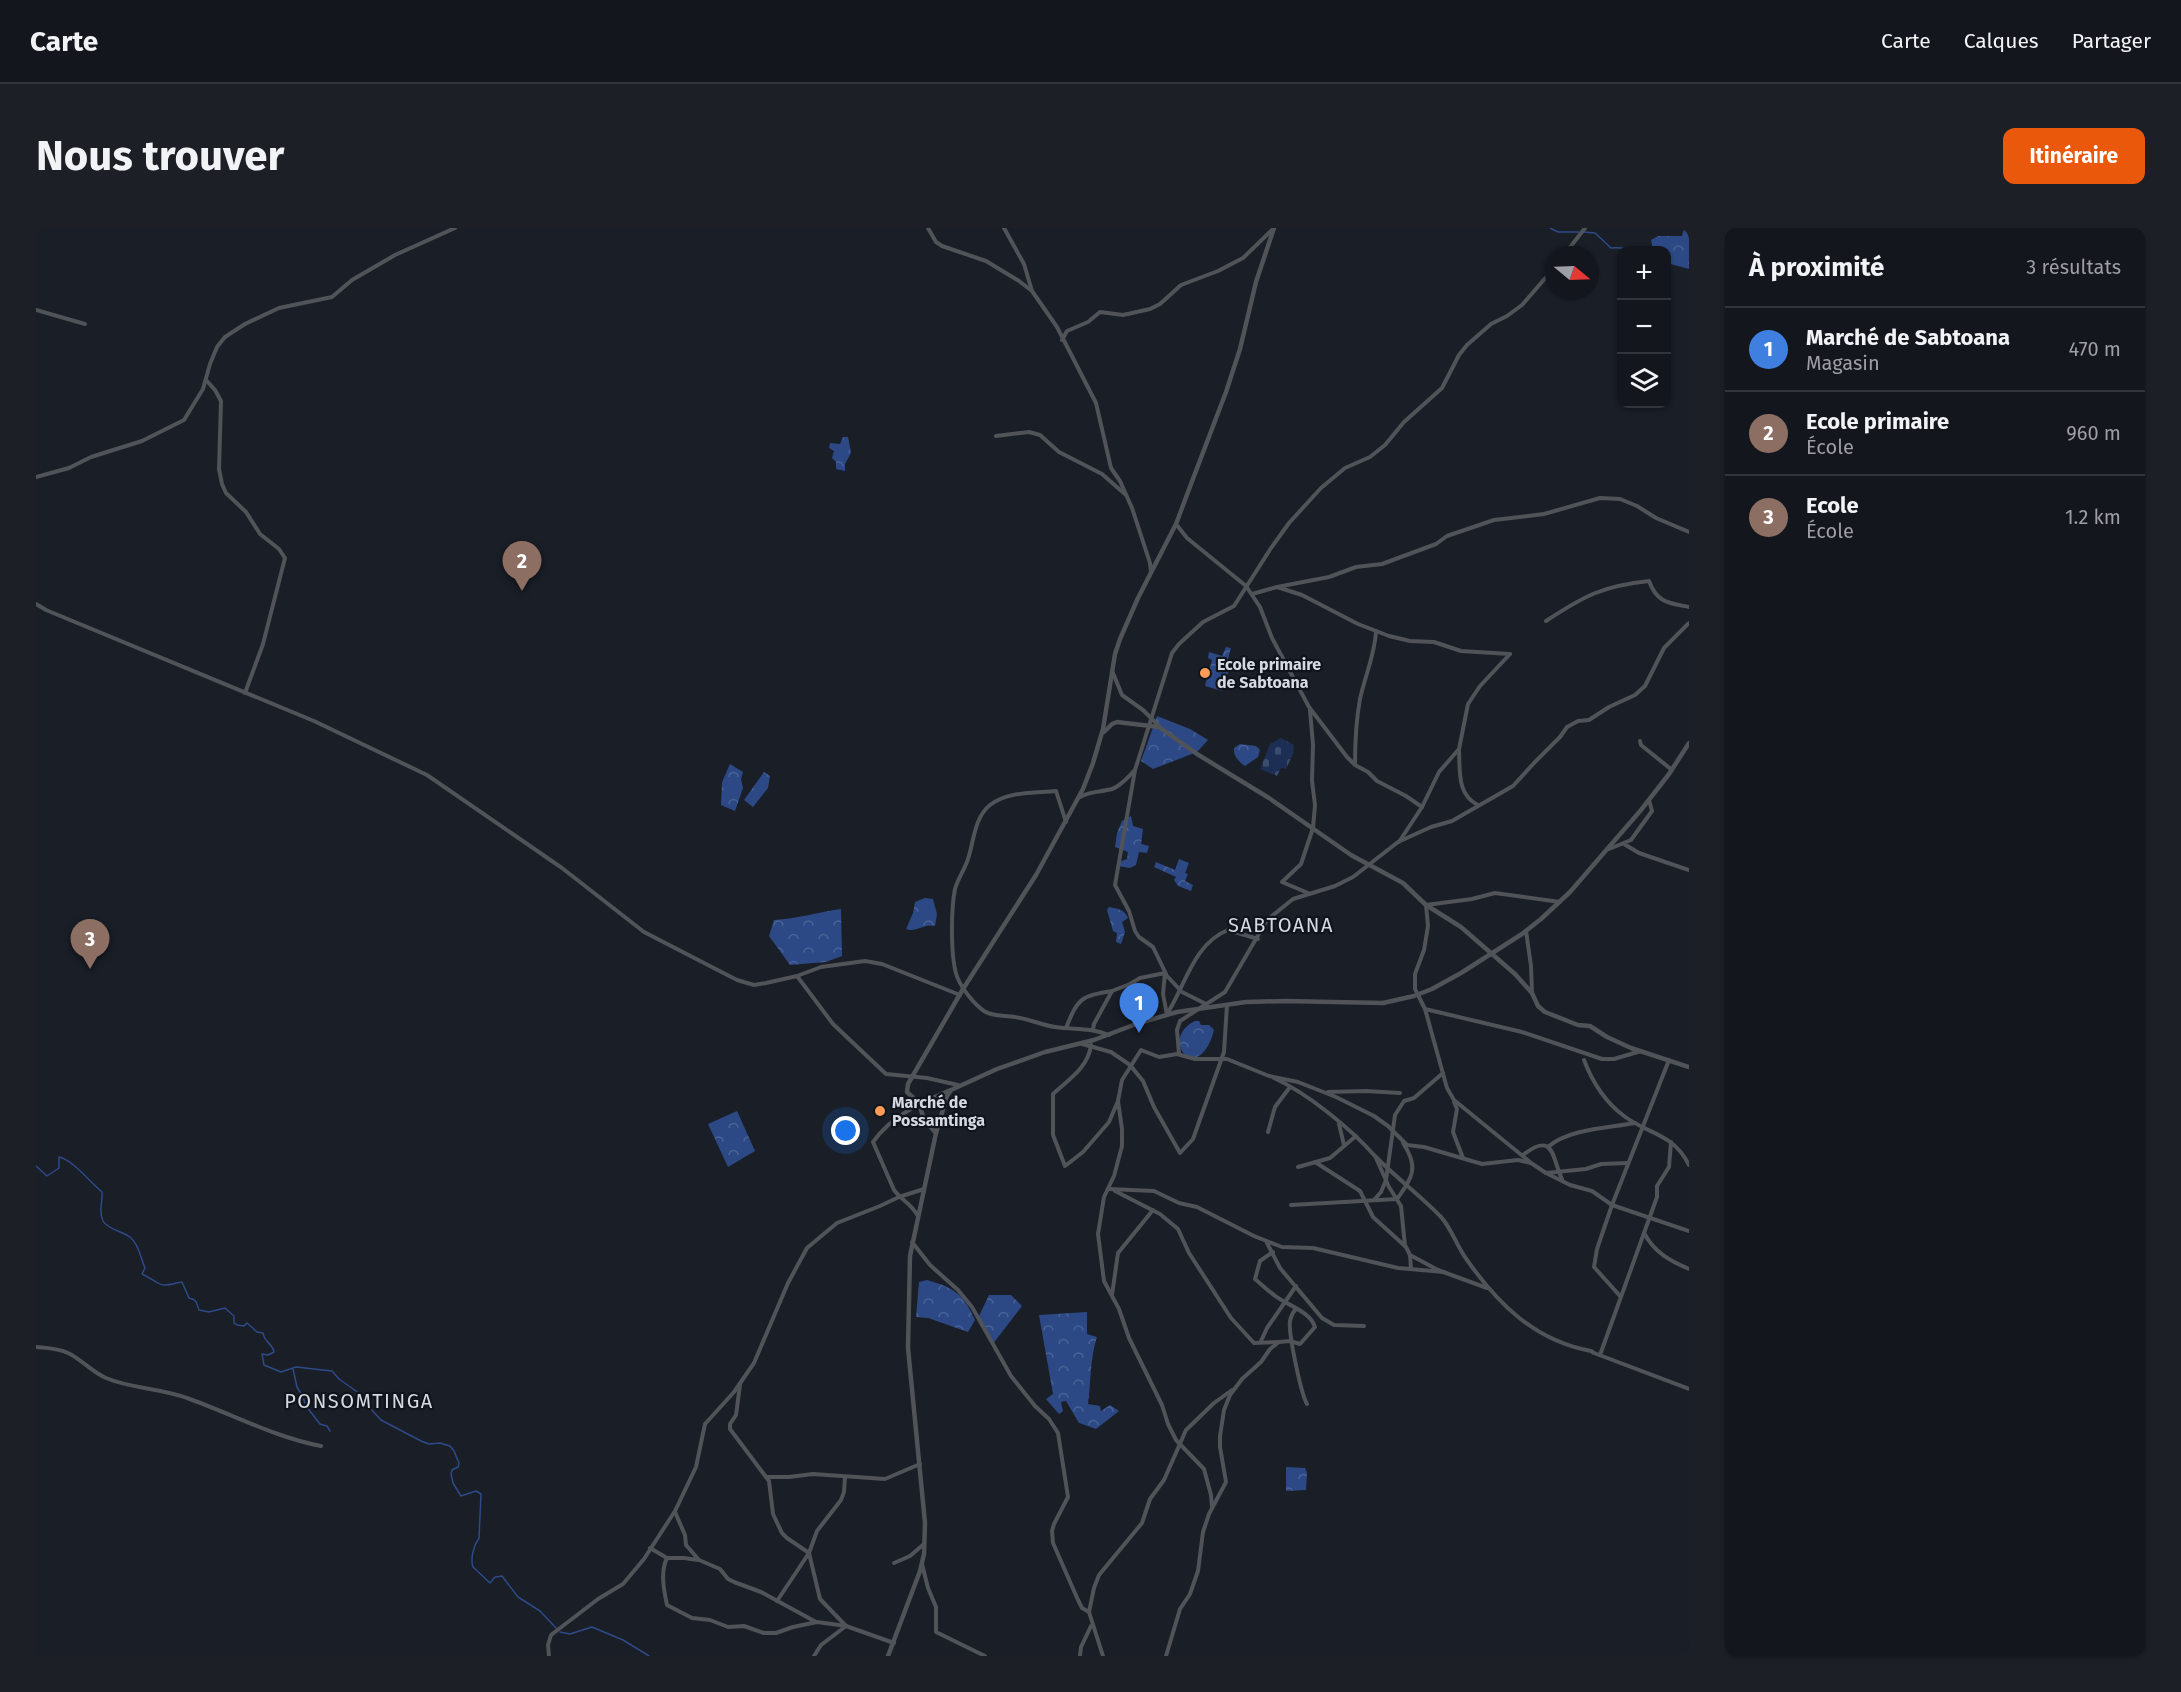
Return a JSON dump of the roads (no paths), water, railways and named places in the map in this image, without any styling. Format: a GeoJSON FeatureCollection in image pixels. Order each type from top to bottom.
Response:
{"type":"FeatureCollection","features":[{"type":"Feature","properties":{"kind":"street"},"geometry":{"type":"LineString","coordinates":[[36,477],[69,468],[91,457],[142,441],[166,430],[188,416],[203,389],[217,347],[225,337],[279,308],[332,297],[352,280],[395,255],[455,228]]}},
{"type":"Feature","properties":{"kind":"street"},"geometry":{"type":"LineString","coordinates":[[928,228],[936,242],[942,246],[986,261],[1032,291]]}},
{"type":"Feature","properties":{"kind":"street"},"geometry":{"type":"LineString","coordinates":[[1004,228],[1023,264],[1032,291],[1057,327],[1094,397],[1111,468],[1128,498],[1145,545],[1151,573]]}},
{"type":"Feature","properties":{"kind":"street"},"geometry":{"type":"LineString","coordinates":[[1062,340],[1067,331],[1088,322],[1100,312],[1123,315],[1150,309],[1160,304],[1181,285],[1218,271],[1243,258],[1274,228]]}},
{"type":"Feature","properties":{"kind":"street"},"geometry":{"type":"LineString","coordinates":[[936,1133],[924,1120],[919,1103],[907,1091],[911,1077],[1080,797],[1101,736],[1120,639],[1176,524],[1226,392],[1240,349],[1256,282],[1274,228]]}},
{"type":"Feature","properties":{"kind":"street"},"geometry":{"type":"LineString","coordinates":[[1571,246],[1585,228]]}},
{"type":"Feature","properties":{"kind":"street"},"geometry":{"type":"LineString","coordinates":[[1206,1004],[1180,990],[1165,973],[1153,947],[1139,937],[1135,931],[1129,911],[1115,885],[1135,770],[1172,653],[1203,622],[1234,606],[1270,548],[1321,488],[1345,468],[1370,457],[1385,445],[1404,422],[1442,388],[1459,355],[1467,345],[1491,324],[1508,316],[1522,305],[1545,278]]}},
{"type":"Feature","properties":{"kind":"street"},"geometry":{"type":"LineString","coordinates":[[36,310],[86,324]]}},
{"type":"Feature","properties":{"kind":"street"},"geometry":{"type":"LineString","coordinates":[[206,380],[221,401],[219,469],[222,484],[226,492],[246,512],[260,534],[279,549],[285,558],[263,644],[245,693]]}},
{"type":"Feature","properties":{"kind":"street"},"geometry":{"type":"LineString","coordinates":[[996,436],[1029,432],[1040,435],[1059,452],[1102,474],[1128,498]]}},
{"type":"Feature","properties":{"kind":"street"},"geometry":{"type":"LineString","coordinates":[[1252,594],[1329,577],[1356,567],[1382,564],[1436,544],[1447,536],[1494,520],[1544,514],[1600,498],[1620,499],[1628,502],[1656,518],[1689,532]]}},
{"type":"Feature","properties":{"kind":"street"},"geometry":{"type":"LineString","coordinates":[[1176,524],[1188,538],[1246,586],[1252,594],[1264,616],[1272,639],[1310,707],[1355,765],[1368,772],[1377,782],[1406,796],[1422,807]]}},
{"type":"Feature","properties":{"kind":"street"},"geometry":{"type":"LineString","coordinates":[[1546,621],[1593,593],[1626,584],[1649,581],[1657,596],[1664,602],[1689,607]]}},
{"type":"Feature","properties":{"kind":"street"},"geometry":{"type":"LineString","coordinates":[[1277,587],[1302,595],[1358,624],[1410,641],[1434,642],[1461,651],[1510,654],[1480,686],[1468,704],[1459,749],[1461,785],[1468,798],[1478,805]]}},
{"type":"Feature","properties":{"kind":"street"},"geometry":{"type":"LineString","coordinates":[[36,604],[314,722],[427,775],[562,868],[644,932],[731,977],[754,985],[797,976],[844,962],[865,961],[882,964],[960,995]]}},
{"type":"Feature","properties":{"kind":"street"},"geometry":{"type":"LineString","coordinates":[[1179,1054],[1178,1025],[1187,1016],[1220,997],[1231,985],[1247,952],[1258,939],[1267,920],[1293,899],[1335,886],[1353,877],[1398,842],[1431,827],[1452,821],[1519,782],[1568,727],[1589,720],[1645,686],[1664,648],[1689,623]]}},
{"type":"Feature","properties":{"kind":"street"},"geometry":{"type":"LineString","coordinates":[[1355,765],[1355,739],[1360,699],[1375,645],[1376,631]]}},
{"type":"Feature","properties":{"kind":"street"},"geometry":{"type":"LineString","coordinates":[[1113,673],[1122,694],[1140,708],[1150,722],[1345,851],[1403,883],[1426,905],[1461,927],[1492,953],[1515,974],[1545,1012],[1578,1025],[1590,1026],[1607,1037],[1689,1067]]}},
{"type":"Feature","properties":{"kind":"street"},"geometry":{"type":"LineString","coordinates":[[1309,893],[1281,882],[1301,864],[1313,828],[1315,805],[1310,707]]}},
{"type":"Feature","properties":{"kind":"street"},"geometry":{"type":"LineString","coordinates":[[1101,736],[1108,727],[1117,723],[1150,722]]}},
{"type":"Feature","properties":{"kind":"street"},"geometry":{"type":"LineString","coordinates":[[1640,741],[1641,745],[1672,770]]}},
{"type":"Feature","properties":{"kind":"street"},"geometry":{"type":"LineString","coordinates":[[918,1216],[912,1205],[899,1197],[884,1171],[873,1142],[902,1115],[919,1103],[958,1085],[1036,1055],[1081,1044],[1167,1015],[1200,1008],[1285,1001],[1374,1004],[1418,995],[1461,973],[1492,953],[1526,930],[1560,902],[1609,849],[1672,770],[1689,743]]}},
{"type":"Feature","properties":{"kind":"street"},"geometry":{"type":"LineString","coordinates":[[1398,842],[1422,807],[1439,771],[1459,749]]}},
{"type":"Feature","properties":{"kind":"street"},"geometry":{"type":"LineString","coordinates":[[1080,797],[1089,792],[1113,789],[1135,770]]}},
{"type":"Feature","properties":{"kind":"street"},"geometry":{"type":"LineString","coordinates":[[1066,822],[1056,790],[1007,797],[992,804],[981,815],[954,898],[952,924],[955,968],[963,989],[989,1013],[1066,1028],[1093,1029],[1110,1035]]}},
{"type":"Feature","properties":{"kind":"street"},"geometry":{"type":"LineString","coordinates":[[1609,849],[1631,840],[1652,811],[1649,799]]}},
{"type":"Feature","properties":{"kind":"street"},"geometry":{"type":"LineString","coordinates":[[1624,843],[1639,853],[1689,870]]}},
{"type":"Feature","properties":{"kind":"street"},"geometry":{"type":"LineString","coordinates":[[1426,905],[1462,901],[1495,893],[1560,902]]}},
{"type":"Feature","properties":{"kind":"street"},"geometry":{"type":"LineString","coordinates":[[1426,905],[1428,916],[1424,950],[1415,974],[1414,989],[1425,1009],[1447,1088],[1457,1109],[1454,1132],[1464,1158]]}},
{"type":"Feature","properties":{"kind":"street"},"geometry":{"type":"LineString","coordinates":[[1167,1015],[1210,940],[1226,930],[1258,939]]}},
{"type":"Feature","properties":{"kind":"street"},"geometry":{"type":"LineString","coordinates":[[1526,930],[1532,993]]}},
{"type":"Feature","properties":{"kind":"street"},"geometry":{"type":"LineString","coordinates":[[1066,1028],[1082,998],[1091,994],[1112,991],[1140,978],[1165,973]]}},
{"type":"Feature","properties":{"kind":"street"},"geometry":{"type":"LineString","coordinates":[[1165,973],[1162,994],[1167,1015]]}},
{"type":"Feature","properties":{"kind":"street"},"geometry":{"type":"LineString","coordinates":[[797,976],[823,1014],[886,1074],[927,1078],[958,1085]]}},
{"type":"Feature","properties":{"kind":"street"},"geometry":{"type":"LineString","coordinates":[[1093,1029],[1112,991]]}},
{"type":"Feature","properties":{"kind":"street"},"geometry":{"type":"LineString","coordinates":[[1081,1044],[1114,1053],[1130,1065],[1143,1081],[1154,1107],[1180,1153],[1193,1139],[1225,1046],[1227,1005]]}},
{"type":"Feature","properties":{"kind":"street"},"geometry":{"type":"LineString","coordinates":[[1425,1009],[1522,1032],[1602,1059],[1614,1059],[1642,1051]]}},
{"type":"Feature","properties":{"kind":"street"},"geometry":{"type":"LineString","coordinates":[[1091,1045],[1087,1062],[1070,1081],[1053,1094],[1053,1135],[1065,1166],[1104,1131],[1118,1101],[1122,1080],[1141,1050],[1159,1057],[1179,1054],[1195,1059],[1220,1058],[1235,1062],[1290,1087],[1356,1136],[1441,1217],[1466,1259],[1502,1304],[1538,1332],[1554,1340],[1689,1389]]}},
{"type":"Feature","properties":{"kind":"street"},"geometry":{"type":"LineString","coordinates":[[1584,1060],[1599,1089],[1623,1116],[1680,1148],[1689,1165]]}},
{"type":"Feature","properties":{"kind":"street"},"geometry":{"type":"LineString","coordinates":[[1620,1296],[1598,1273],[1594,1263],[1612,1205],[1669,1060]]}},
{"type":"Feature","properties":{"kind":"street"},"geometry":{"type":"LineString","coordinates":[[1373,1200],[1378,1196],[1386,1180],[1395,1115],[1404,1101],[1414,1098],[1443,1073]]}},
{"type":"Feature","properties":{"kind":"street"},"geometry":{"type":"LineString","coordinates":[[1269,1076],[1288,1079],[1325,1093],[1374,1116],[1410,1146],[1424,1147],[1486,1165],[1518,1160],[1531,1163]]}},
{"type":"Feature","properties":{"kind":"street"},"geometry":{"type":"LineString","coordinates":[[1268,1132],[1275,1107],[1290,1087]]}},
{"type":"Feature","properties":{"kind":"street"},"geometry":{"type":"LineString","coordinates":[[888,1656],[922,1564],[925,1544],[920,1464],[908,1348],[909,1283],[912,1241],[936,1133],[947,1096],[951,1090]]}},
{"type":"Feature","properties":{"kind":"street"},"geometry":{"type":"LineString","coordinates":[[1325,1093],[1366,1091],[1400,1093]]}},
{"type":"Feature","properties":{"kind":"street"},"geometry":{"type":"LineString","coordinates":[[1454,1100],[1492,1133],[1546,1173],[1588,1190],[1612,1205],[1689,1231]]}},
{"type":"Feature","properties":{"kind":"street"},"geometry":{"type":"LineString","coordinates":[[1118,1101],[1122,1146],[1118,1164],[1102,1206],[1098,1239],[1104,1281],[1124,1319],[1129,1338],[1162,1405],[1168,1424],[1179,1443],[1203,1469],[1211,1495],[1212,1508]]}},
{"type":"Feature","properties":{"kind":"street"},"geometry":{"type":"LineString","coordinates":[[1518,1160],[1534,1148],[1548,1147],[1576,1133],[1635,1123]]}},
{"type":"Feature","properties":{"kind":"street"},"geometry":{"type":"LineString","coordinates":[[1339,1124],[1344,1145]]}},
{"type":"Feature","properties":{"kind":"street"},"geometry":{"type":"LineString","coordinates":[[1298,1167],[1330,1158],[1356,1136]]}},
{"type":"Feature","properties":{"kind":"street"},"geometry":{"type":"LineString","coordinates":[[1397,1199],[1408,1184],[1413,1172],[1412,1158],[1399,1138]]}},
{"type":"Feature","properties":{"kind":"street"},"geometry":{"type":"LineString","coordinates":[[1600,1355],[1650,1219],[1657,1197],[1656,1186],[1669,1167],[1671,1142]]}},
{"type":"Feature","properties":{"kind":"street"},"geometry":{"type":"LineString","coordinates":[[1548,1147],[1554,1154],[1563,1181]]}},
{"type":"Feature","properties":{"kind":"street"},"geometry":{"type":"LineString","coordinates":[[1374,1154],[1401,1210],[1406,1247],[1412,1269]]}},
{"type":"Feature","properties":{"kind":"street"},"geometry":{"type":"LineString","coordinates":[[1315,1162],[1360,1191],[1373,1217],[1406,1247]]}},
{"type":"Feature","properties":{"kind":"street"},"geometry":{"type":"LineString","coordinates":[[1546,1173],[1586,1169],[1601,1164],[1628,1163]]}},
{"type":"Feature","properties":{"kind":"street"},"geometry":{"type":"LineString","coordinates":[[1109,1189],[1153,1210],[1178,1229],[1189,1253],[1231,1318],[1254,1343],[1290,1341],[1300,1344],[1315,1327],[1314,1323],[1255,1279],[1260,1261],[1274,1252]]}},
{"type":"Feature","properties":{"kind":"street"},"geometry":{"type":"LineString","coordinates":[[1109,1189],[1154,1191],[1179,1203],[1197,1207],[1220,1220],[1282,1247],[1324,1250],[1383,1265],[1444,1272]]}},
{"type":"Feature","properties":{"kind":"street"},"geometry":{"type":"LineString","coordinates":[[549,1656],[548,1645],[551,1635],[598,1599],[623,1584],[644,1559],[675,1511],[696,1467],[705,1424],[740,1384],[753,1363],[791,1276],[807,1248],[833,1226],[899,1197],[924,1190]]}},
{"type":"Feature","properties":{"kind":"street"},"geometry":{"type":"LineString","coordinates":[[1291,1205],[1397,1199]]}},
{"type":"Feature","properties":{"kind":"street"},"geometry":{"type":"LineString","coordinates":[[1112,1297],[1114,1267],[1118,1253],[1153,1210]]}},
{"type":"Feature","properties":{"kind":"street"},"geometry":{"type":"LineString","coordinates":[[1644,1232],[1657,1250],[1669,1261],[1689,1269]]}},
{"type":"Feature","properties":{"kind":"street"},"geometry":{"type":"LineString","coordinates":[[912,1241],[930,1265],[958,1290],[972,1307],[1011,1376],[1034,1405],[1049,1419],[1058,1434],[1068,1497],[1054,1524],[1053,1543],[1078,1600],[1089,1612]]}},
{"type":"Feature","properties":{"kind":"street"},"geometry":{"type":"LineString","coordinates":[[1267,1242],[1280,1268],[1322,1318],[1334,1325],[1364,1326]]}},
{"type":"Feature","properties":{"kind":"street"},"geometry":{"type":"LineString","coordinates":[[1410,1255],[1444,1272],[1488,1288]]}},
{"type":"Feature","properties":{"kind":"street"},"geometry":{"type":"LineString","coordinates":[[1261,1341],[1267,1328],[1296,1285]]}},
{"type":"Feature","properties":{"kind":"street"},"geometry":{"type":"LineString","coordinates":[[1296,1309],[1290,1318],[1290,1341],[1301,1380],[1301,1391],[1307,1404]]}},
{"type":"Feature","properties":{"kind":"street"},"geometry":{"type":"LineString","coordinates":[[1166,1656],[1180,1609],[1190,1594],[1197,1571],[1203,1532],[1212,1508],[1226,1482],[1220,1447],[1224,1410],[1234,1389],[1244,1376],[1261,1362],[1270,1349],[1279,1342]]}},
{"type":"Feature","properties":{"kind":"street"},"geometry":{"type":"LineString","coordinates":[[36,1347],[68,1353],[104,1377],[185,1397],[298,1442],[321,1446]]}},
{"type":"Feature","properties":{"kind":"street"},"geometry":{"type":"LineString","coordinates":[[740,1384],[736,1415],[730,1427],[770,1484],[775,1520],[787,1538],[809,1553],[820,1599],[846,1626]]}},
{"type":"Feature","properties":{"kind":"street"},"geometry":{"type":"LineString","coordinates":[[1103,1656],[1089,1612],[1099,1575],[1142,1522],[1150,1499],[1164,1480],[1179,1443],[1194,1422],[1214,1403],[1234,1389]]}},
{"type":"Feature","properties":{"kind":"street"},"geometry":{"type":"LineString","coordinates":[[766,1477],[813,1474],[885,1479],[920,1464]]}},
{"type":"Feature","properties":{"kind":"street"},"geometry":{"type":"LineString","coordinates":[[777,1601],[809,1553],[817,1531],[843,1496],[845,1477]]}},
{"type":"Feature","properties":{"kind":"street"},"geometry":{"type":"LineString","coordinates":[[675,1511],[685,1535],[686,1545],[699,1560]]}},
{"type":"Feature","properties":{"kind":"street"},"geometry":{"type":"LineString","coordinates":[[894,1563],[910,1556],[925,1544]]}},
{"type":"Feature","properties":{"kind":"street"},"geometry":{"type":"LineString","coordinates":[[650,1548],[667,1558],[699,1560],[720,1569],[728,1579],[751,1588],[818,1623]]}},
{"type":"Feature","properties":{"kind":"street"},"geometry":{"type":"LineString","coordinates":[[667,1558],[664,1564],[664,1592],[667,1605],[692,1618],[710,1620],[729,1627],[744,1626],[776,1634],[793,1627],[818,1623],[846,1626],[894,1643]]}},
{"type":"Feature","properties":{"kind":"street"},"geometry":{"type":"LineString","coordinates":[[922,1564],[936,1607],[936,1632],[985,1656]]}},
{"type":"Feature","properties":{"kind":"street"},"geometry":{"type":"LineString","coordinates":[[1080,1656],[1092,1624]]}},
{"type":"Feature","properties":{"kind":"street"},"geometry":{"type":"LineString","coordinates":[[814,1656],[821,1645],[846,1626]]}},
{"type":"Feature","properties":{"kind":"waterway"},"geometry":{"type":"LineString","coordinates":[[1550,228],[1558,232],[1579,232]]}},
{"type":"Feature","properties":{"kind":"waterway"},"geometry":{"type":"LineString","coordinates":[[1584,232],[1595,233],[1611,248],[1656,249],[1689,254]]}},
{"type":"Feature","properties":{"kind":"waterway"},"geometry":{"type":"LineString","coordinates":[[36,1166],[47,1176],[59,1168],[59,1157],[76,1167],[102,1192],[101,1214],[105,1224],[128,1236],[136,1244],[145,1268],[142,1274],[162,1285],[182,1282],[189,1298],[195,1301],[199,1310],[209,1312],[225,1308],[234,1316],[234,1323],[237,1325],[244,1326],[247,1323],[257,1332],[263,1333],[274,1352],[268,1355],[262,1354],[264,1365],[281,1372],[296,1367],[332,1371],[339,1379],[363,1396],[381,1420],[421,1441],[450,1446],[459,1463],[451,1474],[453,1483],[461,1496],[476,1491],[481,1494],[479,1538],[473,1552],[473,1567],[490,1583],[495,1577],[502,1576],[518,1597],[540,1611],[556,1628]]}},
{"type":"Feature","properties":{"kind":"waterway"},"geometry":{"type":"LineString","coordinates":[[293,1369],[297,1387],[306,1406],[320,1424],[327,1426],[330,1431]]}},
{"type":"Feature","properties":{"kind":"waterway"},"geometry":{"type":"LineString","coordinates":[[560,1632],[570,1634],[592,1627],[623,1640],[649,1656]]}},
{"type":"Feature","properties":{"kind":"place","name":"Ecole primaire"},"geometry":{"type":"Point","coordinates":[522,591]}},
{"type":"Feature","properties":{"kind":"place","name":"Ecole primaire de Sabtoana"},"geometry":{"type":"Point","coordinates":[1205,673]}},
{"type":"Feature","properties":{"kind":"place","name":"Ecole"},"geometry":{"type":"Point","coordinates":[90,969]}},
{"type":"Feature","properties":{"kind":"place","name":"Marché de Sabtoana"},"geometry":{"type":"Point","coordinates":[1139,1033]}},
{"type":"Feature","properties":{"kind":"place","name":"Marché de Possamtinga"},"geometry":{"type":"Point","coordinates":[880,1111]}},
{"type":"Feature","properties":{"kind":"district","name":"SABTOANA"},"geometry":{"type":"Point","coordinates":[1281,925]}},
{"type":"Feature","properties":{"kind":"district","name":"PONSOMTINGA"},"geometry":{"type":"Point","coordinates":[359,1401]}}]}
